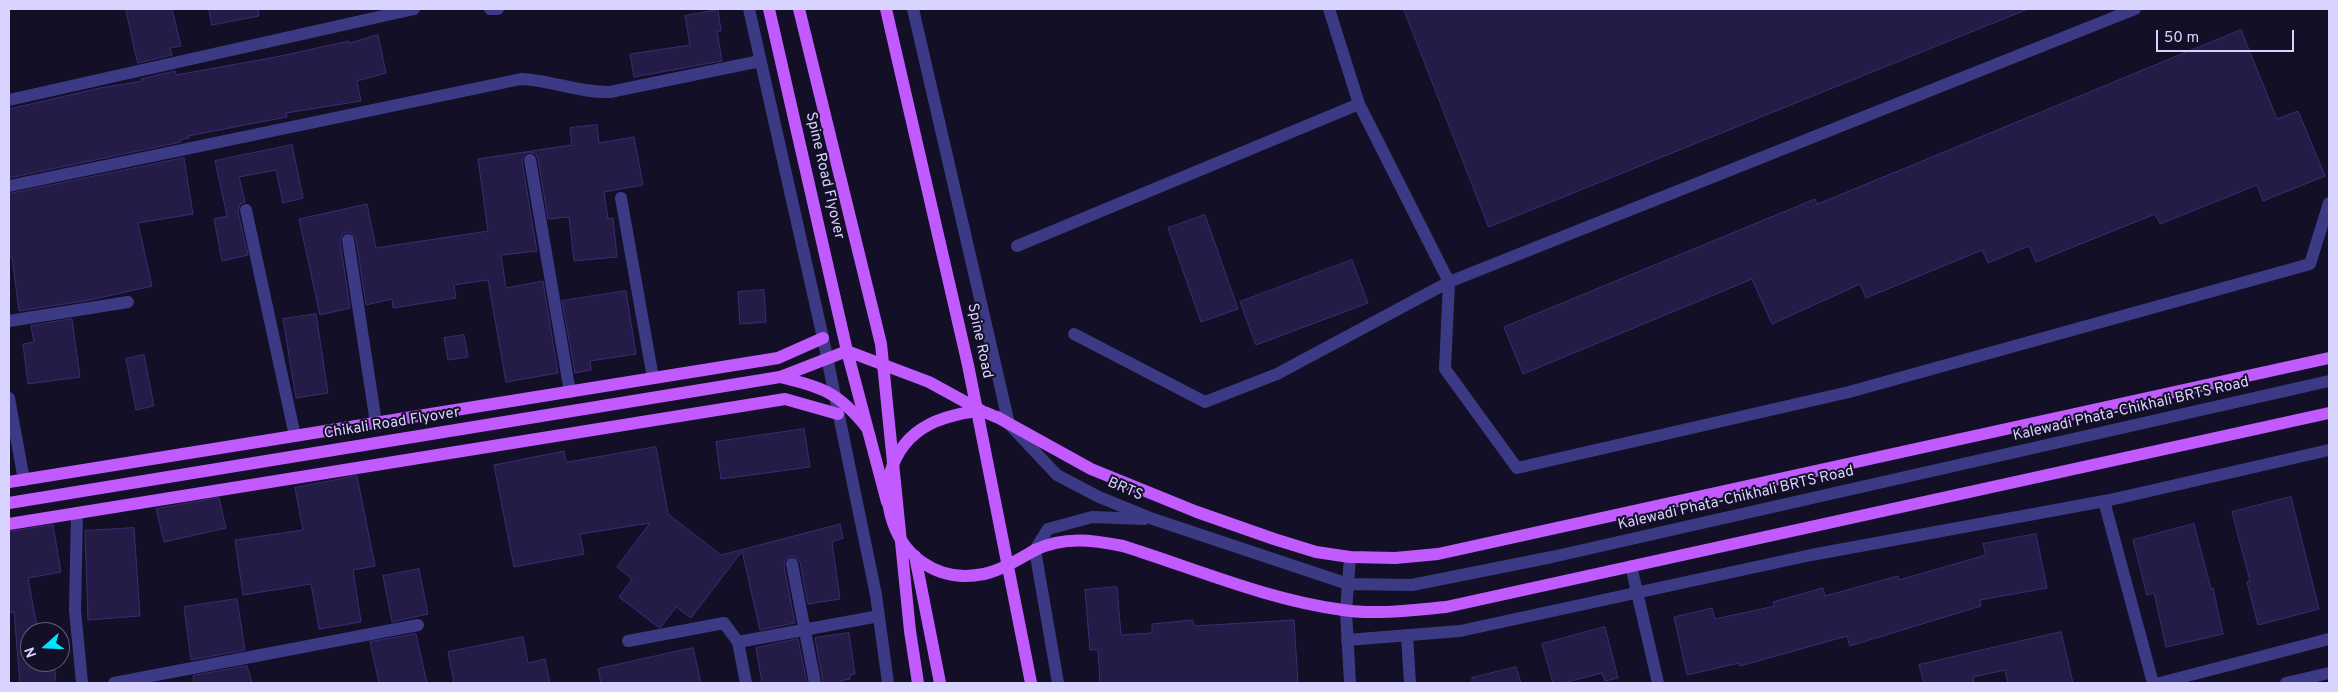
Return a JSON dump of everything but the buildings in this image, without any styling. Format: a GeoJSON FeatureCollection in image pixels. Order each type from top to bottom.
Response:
{"type":"FeatureCollection","features":[{"type":"Feature","properties":{"kind":"main road","name":"Spine Road Flyover"},"geometry":{"type":"LineString","coordinates":[[769,9],[847,351],[887,504],[896,533],[915,556],[940,571],[969,576],[998,570],[1035,550],[1060,541],[1081,540],[1102,542],[1151,555],[1300,603],[1346,610],[1397,612],[1446,607],[2329,413]]}},
{"type":"Feature","properties":{"kind":"main road"},"geometry":{"type":"LineString","coordinates":[[799,9],[880,344],[910,632],[918,683]]}},
{"type":"Feature","properties":{"kind":"main road","name":"Spine Road"},"geometry":{"type":"LineString","coordinates":[[886,9],[968,365],[1030,683]]}},
{"type":"Feature","properties":{"kind":"main road"},"geometry":{"type":"LineString","coordinates":[[9,482],[778,358],[823,338]]}},
{"type":"Feature","properties":{"kind":"main road","name":"Chikali Road Flyover"},"geometry":{"type":"LineString","coordinates":[[9,503],[780,377],[847,351]]}},
{"type":"Feature","properties":{"kind":"main road"},"geometry":{"type":"LineString","coordinates":[[847,351],[929,382],[1091,469],[1197,512],[1316,552],[1350,557],[1395,558],[1438,554],[2329,358]]}},
{"type":"Feature","properties":{"kind":"main road","name":"Chikali Road Flyover"},"geometry":{"type":"LineString","coordinates":[[780,377],[817,386],[852,409],[867,428]]}},
{"type":"Feature","properties":{"kind":"main road"},"geometry":{"type":"LineString","coordinates":[[9,524],[785,399],[838,414]]}},
{"type":"Feature","properties":{"kind":"main road","name":"Spine Road Flyover"},"geometry":{"type":"LineString","coordinates":[[887,504],[887,489],[892,468],[902,448],[911,437],[936,420],[982,411]]}},
{"type":"Feature","properties":{"kind":"main road","name":"Spine Road Flyover"},"geometry":{"type":"LineString","coordinates":[[915,556],[940,683]]}},
{"type":"Feature","properties":{"kind":"street"},"geometry":{"type":"LineString","coordinates":[[9,100],[414,9]]}},
{"type":"Feature","properties":{"kind":"street"},"geometry":{"type":"LineString","coordinates":[[490,9],[498,9]]}},
{"type":"Feature","properties":{"kind":"street"},"geometry":{"type":"LineString","coordinates":[[749,9],[823,338],[879,616],[888,683]]}},
{"type":"Feature","properties":{"kind":"street","name":"Spine Road"},"geometry":{"type":"LineString","coordinates":[[913,9],[1009,424]]}},
{"type":"Feature","properties":{"kind":"street"},"geometry":{"type":"LineString","coordinates":[[1329,9],[1359,104],[1449,282],[1445,369],[1518,468],[1849,392],[2310,264],[2329,203]]}},
{"type":"Feature","properties":{"kind":"street"},"geometry":{"type":"LineString","coordinates":[[1074,334],[1205,402],[1277,374],[1449,282],[2135,9]]}},
{"type":"Feature","properties":{"kind":"street"},"geometry":{"type":"LineString","coordinates":[[9,186],[521,79],[535,80],[591,92],[610,92],[760,61]]}},
{"type":"Feature","properties":{"kind":"street"},"geometry":{"type":"LineString","coordinates":[[1017,246],[1359,104]]}},
{"type":"Feature","properties":{"kind":"street"},"geometry":{"type":"LineString","coordinates":[[530,160],[570,392]]}},
{"type":"Feature","properties":{"kind":"street"},"geometry":{"type":"LineString","coordinates":[[621,198],[653,378]]}},
{"type":"Feature","properties":{"kind":"street"},"geometry":{"type":"LineString","coordinates":[[246,210],[295,436]]}},
{"type":"Feature","properties":{"kind":"street"},"geometry":{"type":"LineString","coordinates":[[348,240],[376,423]]}},
{"type":"Feature","properties":{"kind":"street"},"geometry":{"type":"LineString","coordinates":[[9,321],[128,302]]}},
{"type":"Feature","properties":{"kind":"street","name":"Kalewadi Phata-Chikhali BRTS Road"},"geometry":{"type":"LineString","coordinates":[[1153,519],[1348,584],[1412,585],[1552,557],[2329,381]]}},
{"type":"Feature","properties":{"kind":"street"},"geometry":{"type":"LineString","coordinates":[[9,398],[24,480]]}},
{"type":"Feature","properties":{"kind":"street","name":"BRTS"},"geometry":{"type":"LineString","coordinates":[[1009,424],[1057,475],[1099,497],[1153,519]]}},
{"type":"Feature","properties":{"kind":"street"},"geometry":{"type":"LineString","coordinates":[[1347,640],[1460,630],[1925,532],[2104,501],[2329,450]]}},
{"type":"Feature","properties":{"kind":"street"},"geometry":{"type":"LineString","coordinates":[[2104,501],[2153,683]]}},
{"type":"Feature","properties":{"kind":"street"},"geometry":{"type":"LineString","coordinates":[[77,513],[75,610],[82,683]]}},
{"type":"Feature","properties":{"kind":"street","name":"BRTS"},"geometry":{"type":"LineString","coordinates":[[1035,550],[1048,530],[1092,517],[1153,519]]}},
{"type":"Feature","properties":{"kind":"street"},"geometry":{"type":"LineString","coordinates":[[1035,550],[1058,683]]}},
{"type":"Feature","properties":{"kind":"street"},"geometry":{"type":"LineString","coordinates":[[1350,557],[1346,610],[1350,683]]}},
{"type":"Feature","properties":{"kind":"street"},"geometry":{"type":"LineString","coordinates":[[792,564],[815,683]]}},
{"type":"Feature","properties":{"kind":"street"},"geometry":{"type":"LineString","coordinates":[[1631,566],[1658,683]]}},
{"type":"Feature","properties":{"kind":"street"},"geometry":{"type":"LineString","coordinates":[[738,642],[879,616]]}},
{"type":"Feature","properties":{"kind":"street"},"geometry":{"type":"LineString","coordinates":[[628,641],[724,622],[738,642],[746,683]]}},
{"type":"Feature","properties":{"kind":"street"},"geometry":{"type":"LineString","coordinates":[[114,683],[418,625]]}},
{"type":"Feature","properties":{"kind":"street"},"geometry":{"type":"LineString","coordinates":[[1407,636],[1410,683]]}},
{"type":"Feature","properties":{"kind":"street"},"geometry":{"type":"LineString","coordinates":[[2160,683],[2329,639]]}},
{"type":"Feature","properties":{"kind":"street"},"geometry":{"type":"LineString","coordinates":[[2286,683],[2329,673]]}}]}
